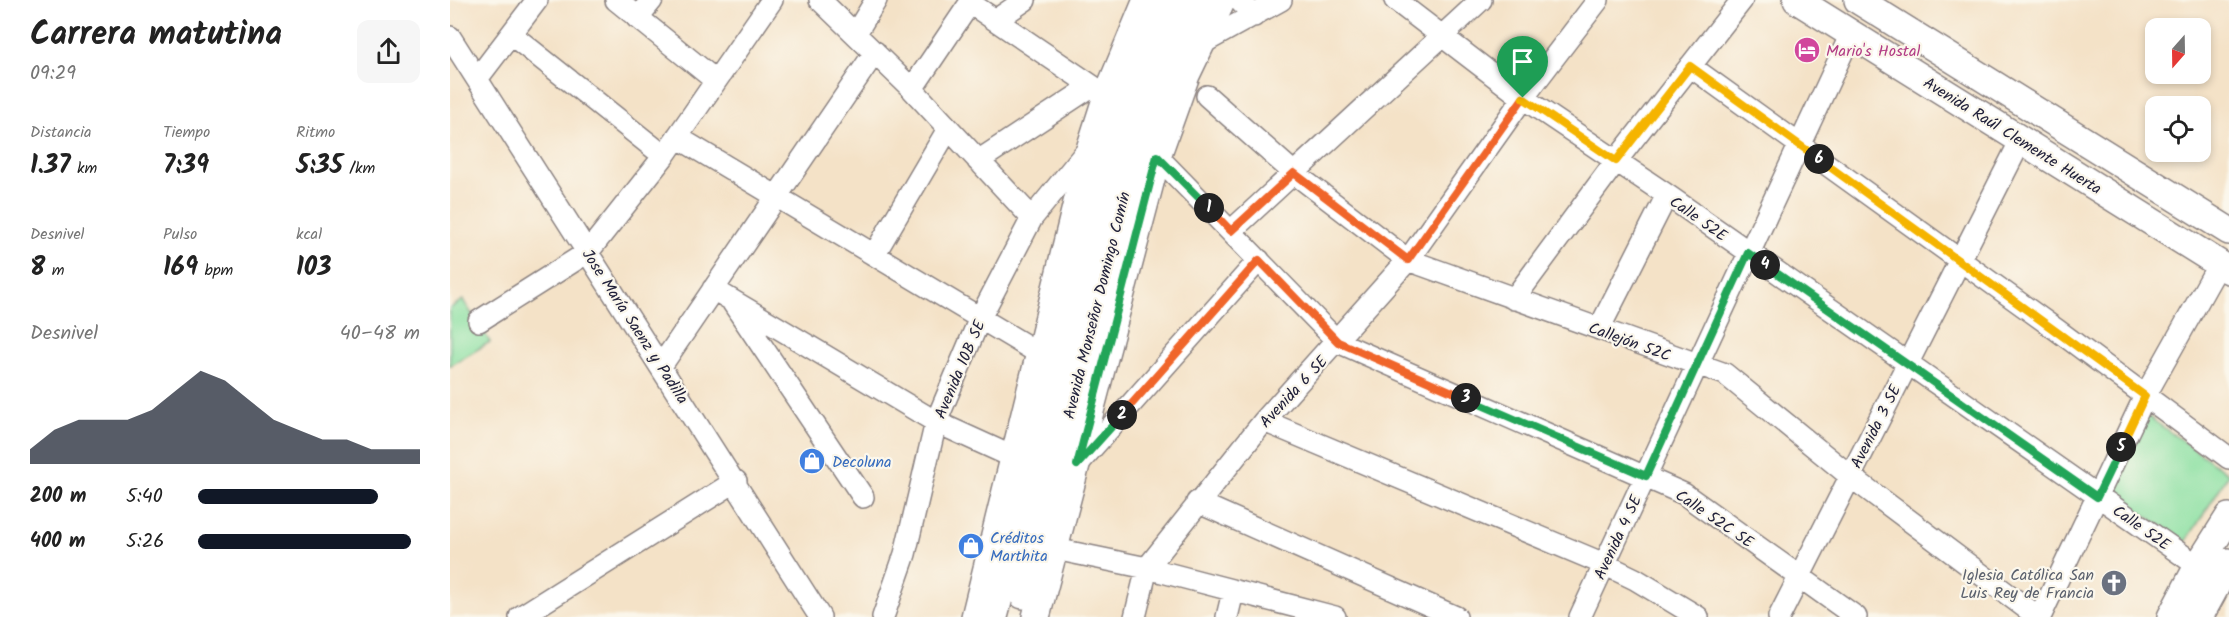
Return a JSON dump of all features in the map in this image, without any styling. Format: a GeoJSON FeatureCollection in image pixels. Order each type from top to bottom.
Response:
{"type":"FeatureCollection","features":[{"type":"Feature","properties":{"kind":"main road","name":"Avenida Monseñor Domingo Comín"},"geometry":{"type":"LineString","coordinates":[[994,617],[1104,232],[1135,153],[1165,62],[1196,0]]}},
{"type":"Feature","properties":{"kind":"main road","name":"Avenida Monseñor Domingo Comín"},"geometry":{"type":"LineString","coordinates":[[975,617],[1040,354],[1104,232],[1157,156],[1186,75],[1222,0]]}},
{"type":"Feature","properties":{"kind":"main road","name":"Avenida Raúl Clemente Huerta"},"geometry":{"type":"LineString","coordinates":[[1797,0],[2224,267]]}},
{"type":"Feature","properties":{"kind":"main road","name":"Avenida Raúl Clemente Huerta"},"geometry":{"type":"LineString","coordinates":[[1858,0],[2229,231]]}},
{"type":"Feature","properties":{"kind":"main road","name":"Avenida Monseñor Domingo Comín"},"geometry":{"type":"LineString","coordinates":[[1036,617],[1077,465],[1115,148],[1148,50],[1159,2]]}},
{"type":"Feature","properties":{"kind":"main road","name":"Avenida Monseñor Domingo Comín"},"geometry":{"type":"LineString","coordinates":[[1018,617],[1104,232],[1091,146],[1099,91],[1159,2]]}},
{"type":"Feature","properties":{"kind":"main road"},"geometry":{"type":"LineString","coordinates":[[2171,617],[2198,566],[2229,518]]}},
{"type":"Feature","properties":{"kind":"main road"},"geometry":{"type":"LineString","coordinates":[[2199,617],[2229,562]]}},
{"type":"Feature","properties":{"kind":"street"},"geometry":{"type":"LineString","coordinates":[[477,79],[537,0]]}},
{"type":"Feature","properties":{"kind":"street"},"geometry":{"type":"LineString","coordinates":[[615,0],[715,80]]}},
{"type":"Feature","properties":{"kind":"street"},"geometry":{"type":"LineString","coordinates":[[638,18],[652,0]]}},
{"type":"Feature","properties":{"kind":"street"},"geometry":{"type":"LineString","coordinates":[[479,321],[588,252],[664,156],[772,0]]}},
{"type":"Feature","properties":{"kind":"street"},"geometry":{"type":"LineString","coordinates":[[820,0],[912,89],[1032,218]]}},
{"type":"Feature","properties":{"kind":"street"},"geometry":{"type":"LineString","coordinates":[[856,33],[876,0]]}},
{"type":"Feature","properties":{"kind":"street"},"geometry":{"type":"LineString","coordinates":[[996,20],[1025,0]]}},
{"type":"Feature","properties":{"kind":"street"},"geometry":{"type":"LineString","coordinates":[[1239,0],[1254,16]]}},
{"type":"Feature","properties":{"kind":"street"},"geometry":{"type":"LineString","coordinates":[[1201,44],[1281,0]]}},
{"type":"Feature","properties":{"kind":"street","name":"Calle 52E"},"geometry":{"type":"LineString","coordinates":[[1395,0],[1441,38],[1523,98],[1667,195],[2198,566]]}},
{"type":"Feature","properties":{"kind":"street"},"geometry":{"type":"LineString","coordinates":[[1231,231],[1481,0]]}},
{"type":"Feature","properties":{"kind":"street","name":"Avenida 6 SE"},"geometry":{"type":"LineString","coordinates":[[1135,617],[1147,568],[1197,502],[1264,421],[1338,342],[1408,260],[1523,98],[1598,0]]}},
{"type":"Feature","properties":{"kind":"street"},"geometry":{"type":"LineString","coordinates":[[1514,299],[1616,161],[1742,0]]}},
{"type":"Feature","properties":{"kind":"street"},"geometry":{"type":"LineString","coordinates":[[912,89],[971,1],[1099,91],[978,161]]}},
{"type":"Feature","properties":{"kind":"street","name":"Avenida 4 SE"},"geometry":{"type":"LineString","coordinates":[[1580,617],[1851,33]]}},
{"type":"Feature","properties":{"kind":"street"},"geometry":{"type":"LineString","coordinates":[[512,35],[664,156]]}},
{"type":"Feature","properties":{"kind":"street","name":"Jose María Saenz y Padilla"},"geometry":{"type":"LineString","coordinates":[[450,37],[736,481],[820,617]]}},
{"type":"Feature","properties":{"kind":"street"},"geometry":{"type":"LineString","coordinates":[[661,366],[721,294],[777,197],[875,52]]}},
{"type":"Feature","properties":{"kind":"street"},"geometry":{"type":"LineString","coordinates":[[1690,66],[2229,458]]}},
{"type":"Feature","properties":{"kind":"street","name":"Callejón 52C"},"geometry":{"type":"LineString","coordinates":[[1207,96],[1294,173],[1408,260],[1725,374],[1850,476],[2039,617]]}},
{"type":"Feature","properties":{"kind":"street"},"geometry":{"type":"LineString","coordinates":[[874,255],[948,129]]}},
{"type":"Feature","properties":{"kind":"street"},"geometry":{"type":"LineString","coordinates":[[677,137],[1040,354]]}},
{"type":"Feature","properties":{"kind":"street","name":"Avenida 3 SE"},"geometry":{"type":"LineString","coordinates":[[1779,617],[2021,140]]}},
{"type":"Feature","properties":{"kind":"street","name":"Avenida 10B SE"},"geometry":{"type":"LineString","coordinates":[[883,617],[905,554],[936,422],[980,318],[1032,218],[1091,146]]}},
{"type":"Feature","properties":{"kind":"street","name":"Calle 52C SE"},"geometry":{"type":"LineString","coordinates":[[1157,156],[1338,342],[1646,476],[1684,495],[1856,617]]}},
{"type":"Feature","properties":{"kind":"street"},"geometry":{"type":"LineString","coordinates":[[1599,329],[1667,195]]}},
{"type":"Feature","properties":{"kind":"street"},"geometry":{"type":"LineString","coordinates":[[1077,465],[1259,260]]}},
{"type":"Feature","properties":{"kind":"street"},"geometry":{"type":"LineString","coordinates":[[2039,617],[2145,396],[2224,267]]}},
{"type":"Feature","properties":{"kind":"street"},"geometry":{"type":"LineString","coordinates":[[721,294],[936,422],[1015,458]]}},
{"type":"Feature","properties":{"kind":"street"},"geometry":{"type":"LineString","coordinates":[[721,294],[863,497]]}},
{"type":"Feature","properties":{"kind":"street"},"geometry":{"type":"LineString","coordinates":[[1264,421],[1604,564],[1635,579],[1698,617]]}},
{"type":"Feature","properties":{"kind":"street"},"geometry":{"type":"LineString","coordinates":[[520,617],[736,481]]}},
{"type":"Feature","properties":{"kind":"street"},"geometry":{"type":"LineString","coordinates":[[1197,502],[1456,617]]}},
{"type":"Feature","properties":{"kind":"street"},"geometry":{"type":"LineString","coordinates":[[1055,549],[1147,568],[1305,613],[1335,617]]}},
{"type":"Feature","properties":{"kind":"street"},"geometry":{"type":"LineString","coordinates":[[1227,617],[1233,592]]}},
{"type":"Feature","properties":{"kind":"green space"},"geometry":{"type":"Polygon","coordinates":[[[463,300],[490,342],[450,366],[450,308],[463,300]]]}},
{"type":"Feature","properties":{"kind":"green space"},"geometry":{"type":"Polygon","coordinates":[[[2143,413],[2229,474],[2186,542],[2105,489],[2143,413]]]}},
{"type":"Feature","properties":{"kind":"place","name":"Mario's Hostal"},"geometry":{"type":"Point","coordinates":[1807,50]}},
{"type":"Feature","properties":{"kind":"place","name":"Decoluna"},"geometry":{"type":"Point","coordinates":[812,461]}},
{"type":"Feature","properties":{"kind":"place","name":"Créditos Marthita"},"geometry":{"type":"Point","coordinates":[971,546]}},
{"type":"Feature","properties":{"kind":"place","name":"Iglesia Católica San Luis Rey de Francia"},"geometry":{"type":"Point","coordinates":[2114,583]}},
{"type":"Feature","properties":{"kind":"route"},"geometry":{"type":"LineString","coordinates":[[1690,66],[2145,396],[2097,497],[1748,253],[1646,476],[1338,342],[1259,260],[1077,465],[1157,156],[1231,231],[1294,173],[1408,260],[1523,98],[1616,161],[1690,66]]}}]}
